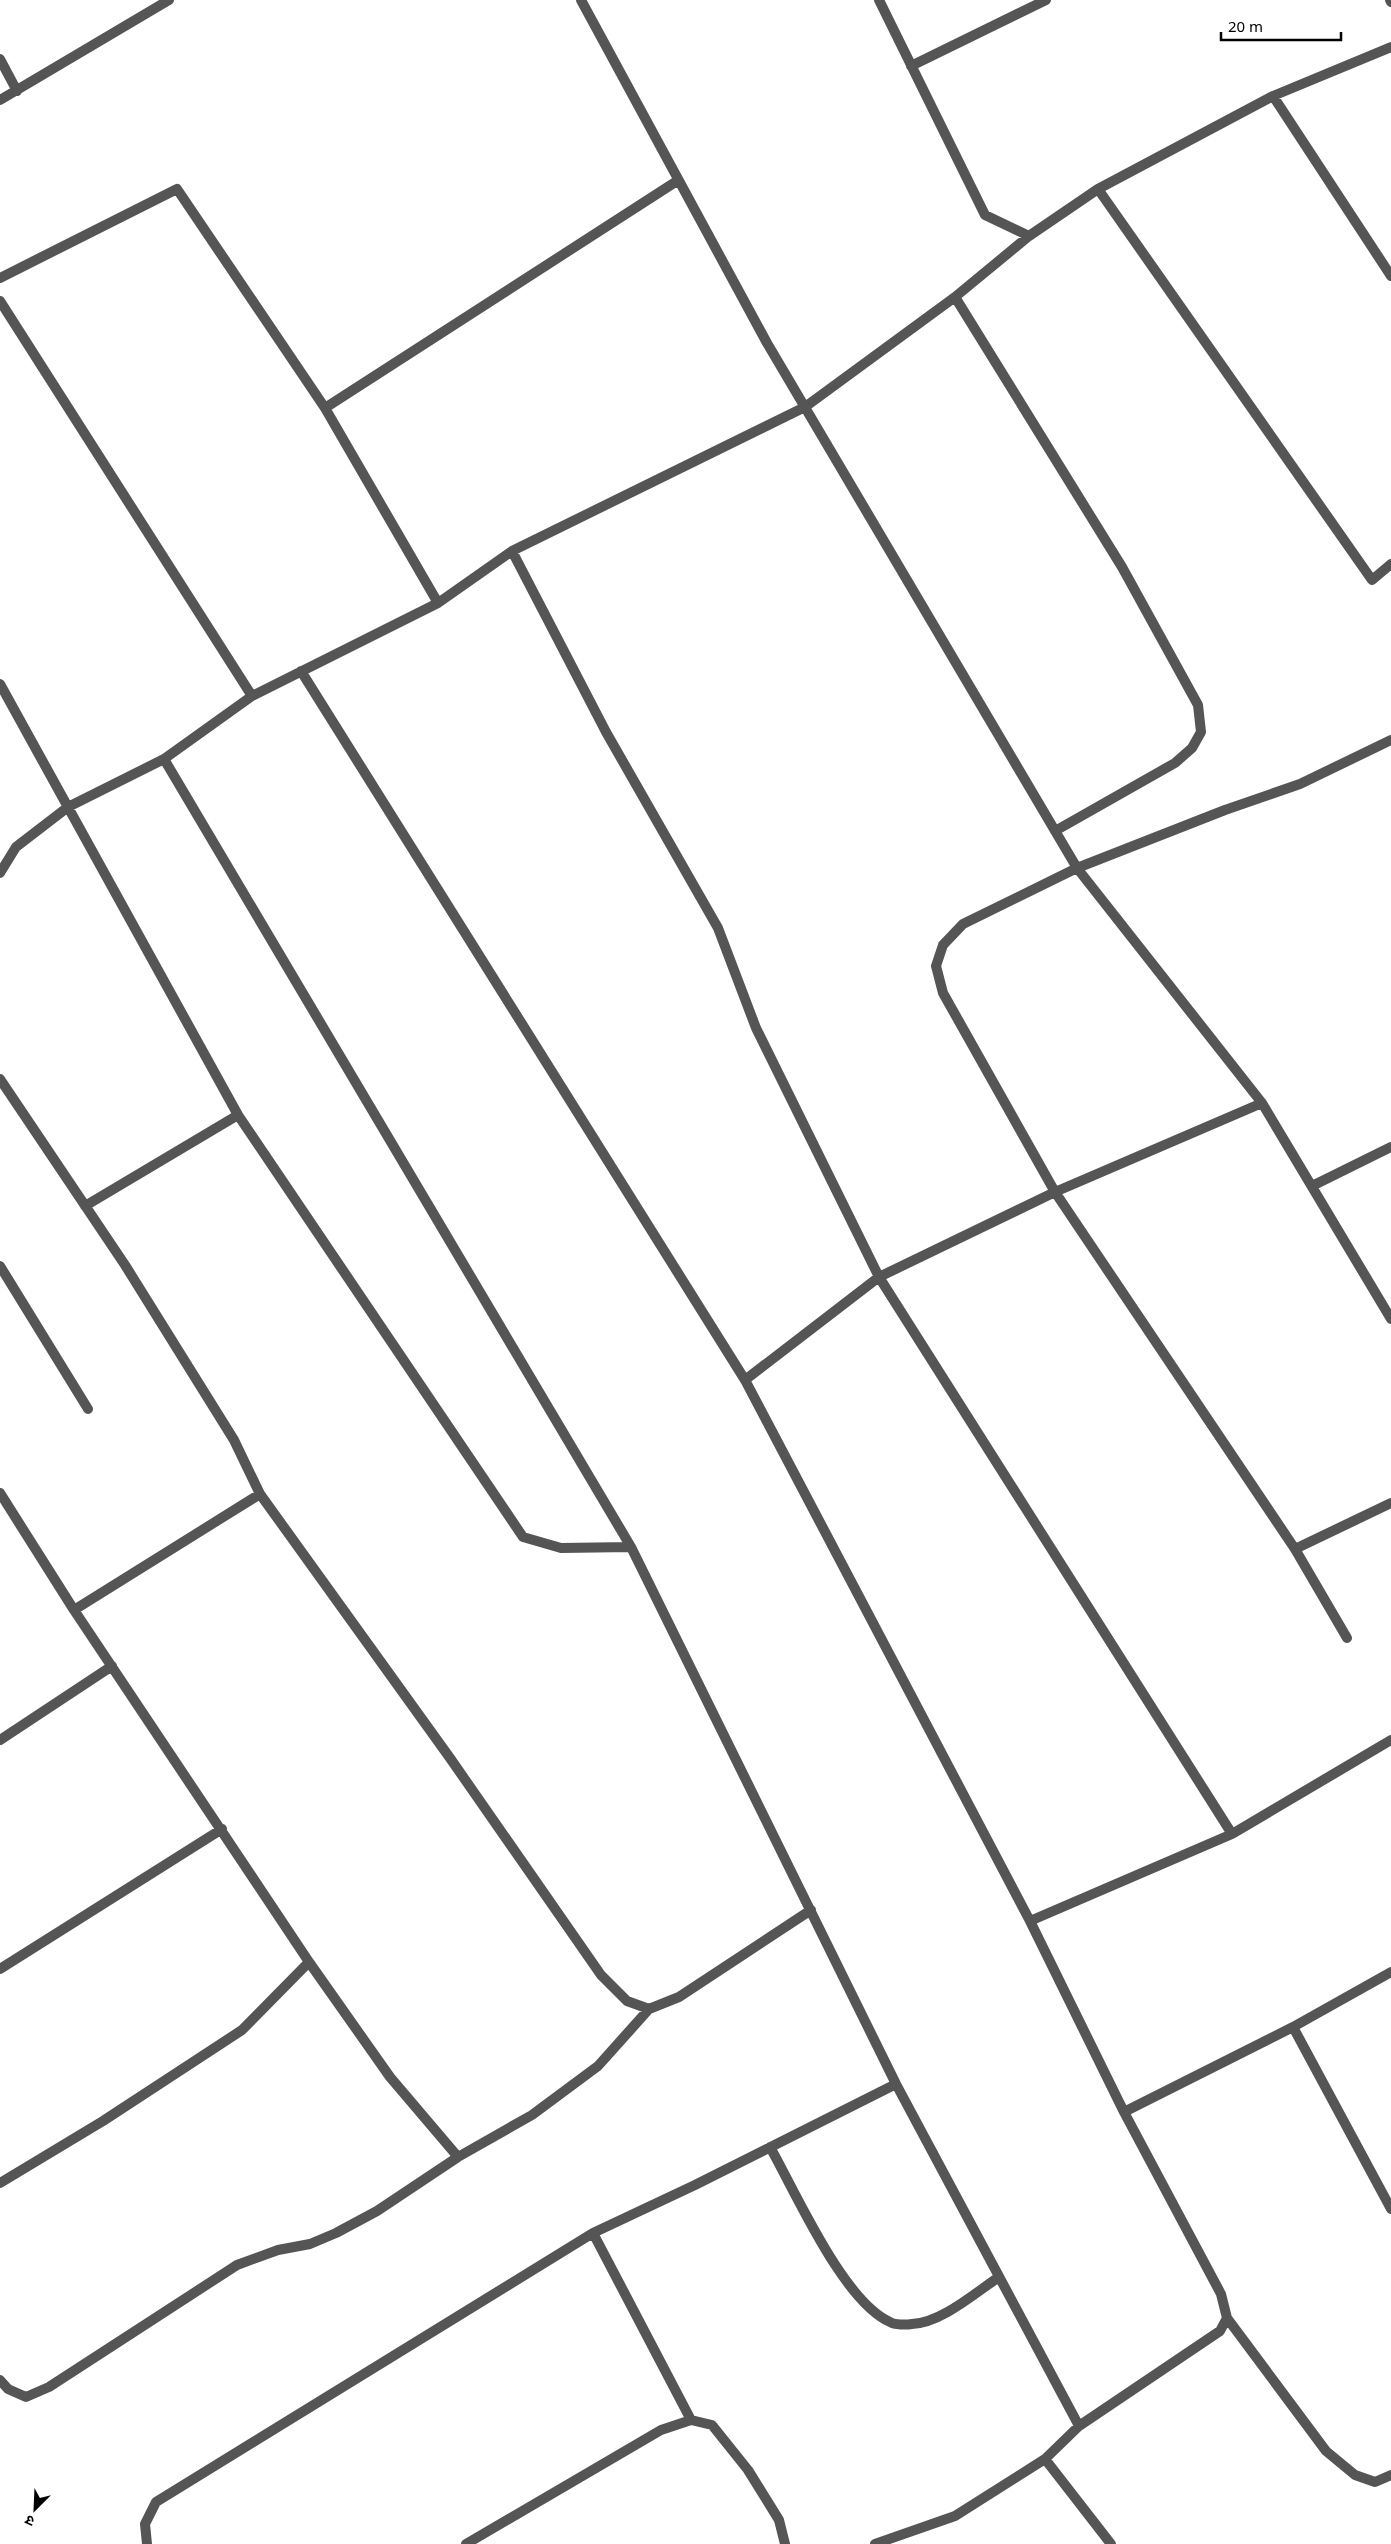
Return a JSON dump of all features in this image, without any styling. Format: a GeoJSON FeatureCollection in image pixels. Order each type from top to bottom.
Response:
{"type":"FeatureCollection","features":[{"type":"Feature","properties":{"kind":"street"},"geometry":{"type":"LineString","coordinates":[[0,100],[170,0]]}},
{"type":"Feature","properties":{"kind":"street"},"geometry":{"type":"LineString","coordinates":[[581,0],[677,180],[805,406],[1077,868],[1262,1103],[1391,1319]]}},
{"type":"Feature","properties":{"kind":"street"},"geometry":{"type":"LineString","coordinates":[[879,0],[986,215],[1029,236]]}},
{"type":"Feature","properties":{"kind":"street"},"geometry":{"type":"LineString","coordinates":[[911,66],[1046,0]]}},
{"type":"Feature","properties":{"kind":"street"},"geometry":{"type":"LineString","coordinates":[[0,873],[16,847],[68,807],[164,759],[252,696],[438,603],[512,551],[805,406],[955,297],[1029,236],[1098,189],[1273,96],[1391,47]]}},
{"type":"Feature","properties":{"kind":"street"},"geometry":{"type":"LineString","coordinates":[[0,59],[17,91]]}},
{"type":"Feature","properties":{"kind":"street"},"geometry":{"type":"LineString","coordinates":[[1273,96],[1391,276]]}},
{"type":"Feature","properties":{"kind":"street"},"geometry":{"type":"LineString","coordinates":[[325,408],[677,180]]}},
{"type":"Feature","properties":{"kind":"street"},"geometry":{"type":"LineString","coordinates":[[0,278],[177,189],[325,408],[438,603]]}},
{"type":"Feature","properties":{"kind":"street"},"geometry":{"type":"LineString","coordinates":[[1098,189],[1372,580],[1391,564]]}},
{"type":"Feature","properties":{"kind":"street"},"geometry":{"type":"LineString","coordinates":[[955,297],[1122,567],[1198,705],[1201,732],[1187,753],[1175,763],[1056,830]]}},
{"type":"Feature","properties":{"kind":"street"},"geometry":{"type":"LineString","coordinates":[[0,301],[252,696]]}},
{"type":"Feature","properties":{"kind":"street"},"geometry":{"type":"LineString","coordinates":[[512,551],[606,732],[718,928],[756,1028],[879,1277],[1232,1834]]}},
{"type":"Feature","properties":{"kind":"street"},"geometry":{"type":"LineString","coordinates":[[301,671],[745,1380],[1030,1921],[1124,2112],[1221,2294],[1227,2318],[1326,2451],[1362,2477],[1375,2482],[1391,2476]]}},
{"type":"Feature","properties":{"kind":"street"},"geometry":{"type":"LineString","coordinates":[[0,684],[238,1115],[523,1537],[561,1548],[631,1547]]}},
{"type":"Feature","properties":{"kind":"street"},"geometry":{"type":"LineString","coordinates":[[1347,1638],[1296,1550],[1056,1192],[943,993],[936,966],[944,944],[963,924],[1077,868],[1225,810],[1300,784],[1391,740]]}},
{"type":"Feature","properties":{"kind":"street"},"geometry":{"type":"LineString","coordinates":[[164,759],[631,1547],[812,1910],[896,2084],[1078,2426]]}},
{"type":"Feature","properties":{"kind":"street"},"geometry":{"type":"LineString","coordinates":[[0,1079],[125,1265],[234,1440],[260,1494],[450,1758],[600,1976],[627,2001],[649,2009]]}},
{"type":"Feature","properties":{"kind":"street"},"geometry":{"type":"LineString","coordinates":[[745,1380],[879,1277],[1056,1192],[1262,1103]]}},
{"type":"Feature","properties":{"kind":"street"},"geometry":{"type":"LineString","coordinates":[[85,1206],[238,1115]]}},
{"type":"Feature","properties":{"kind":"street"},"geometry":{"type":"LineString","coordinates":[[1312,1186],[1391,1147]]}},
{"type":"Feature","properties":{"kind":"street"},"geometry":{"type":"LineString","coordinates":[[0,1266],[88,1409]]}},
{"type":"Feature","properties":{"kind":"street"},"geometry":{"type":"LineString","coordinates":[[74,1610],[260,1494]]}},
{"type":"Feature","properties":{"kind":"street"},"geometry":{"type":"LineString","coordinates":[[2,1498],[74,1610],[309,1962],[390,2077],[458,2157]]}},
{"type":"Feature","properties":{"kind":"street"},"geometry":{"type":"LineString","coordinates":[[1296,1550],[1391,1503]]}},
{"type":"Feature","properties":{"kind":"street"},"geometry":{"type":"LineString","coordinates":[[0,1740],[112,1666]]}},
{"type":"Feature","properties":{"kind":"street"},"geometry":{"type":"LineString","coordinates":[[1030,1921],[1232,1834],[1391,1740]]}},
{"type":"Feature","properties":{"kind":"street"},"geometry":{"type":"LineString","coordinates":[[0,1969],[222,1830]]}},
{"type":"Feature","properties":{"kind":"street"},"geometry":{"type":"LineString","coordinates":[[0,2380],[8,2389],[26,2397],[49,2387],[237,2265],[278,2250],[310,2244],[336,2233],[376,2211],[458,2157],[532,2115],[598,2066],[649,2009],[679,1996],[812,1910]]}},
{"type":"Feature","properties":{"kind":"street"},"geometry":{"type":"LineString","coordinates":[[0,2183],[103,2121],[242,2030],[309,1962]]}},
{"type":"Feature","properties":{"kind":"street"},"geometry":{"type":"LineString","coordinates":[[1124,2112],[1293,2027],[1391,1972]]}},
{"type":"Feature","properties":{"kind":"street"},"geometry":{"type":"LineString","coordinates":[[1293,2027],[1391,2209]]}},
{"type":"Feature","properties":{"kind":"street"},"geometry":{"type":"LineString","coordinates":[[147,2544],[146,2524],[156,2502],[593,2232],[695,2185],[896,2084]]}},
{"type":"Feature","properties":{"kind":"street"},"geometry":{"type":"LineString","coordinates":[[770,2147],[842,2279],[870,2309],[890,2323],[914,2324],[942,2315],[999,2277]]}},
{"type":"Feature","properties":{"kind":"street"},"geometry":{"type":"LineString","coordinates":[[593,2232],[691,2420]]}},
{"type":"Feature","properties":{"kind":"street"},"geometry":{"type":"LineString","coordinates":[[874,2544],[896,2541],[955,2516],[1045,2459],[1078,2426],[1220,2331],[1227,2318]]}},
{"type":"Feature","properties":{"kind":"street"},"geometry":{"type":"LineString","coordinates":[[466,2544],[661,2430],[691,2420],[712,2425],[748,2470],[779,2520],[785,2544]]}},
{"type":"Feature","properties":{"kind":"street"},"geometry":{"type":"LineString","coordinates":[[1045,2459],[1111,2544]]}}]}
